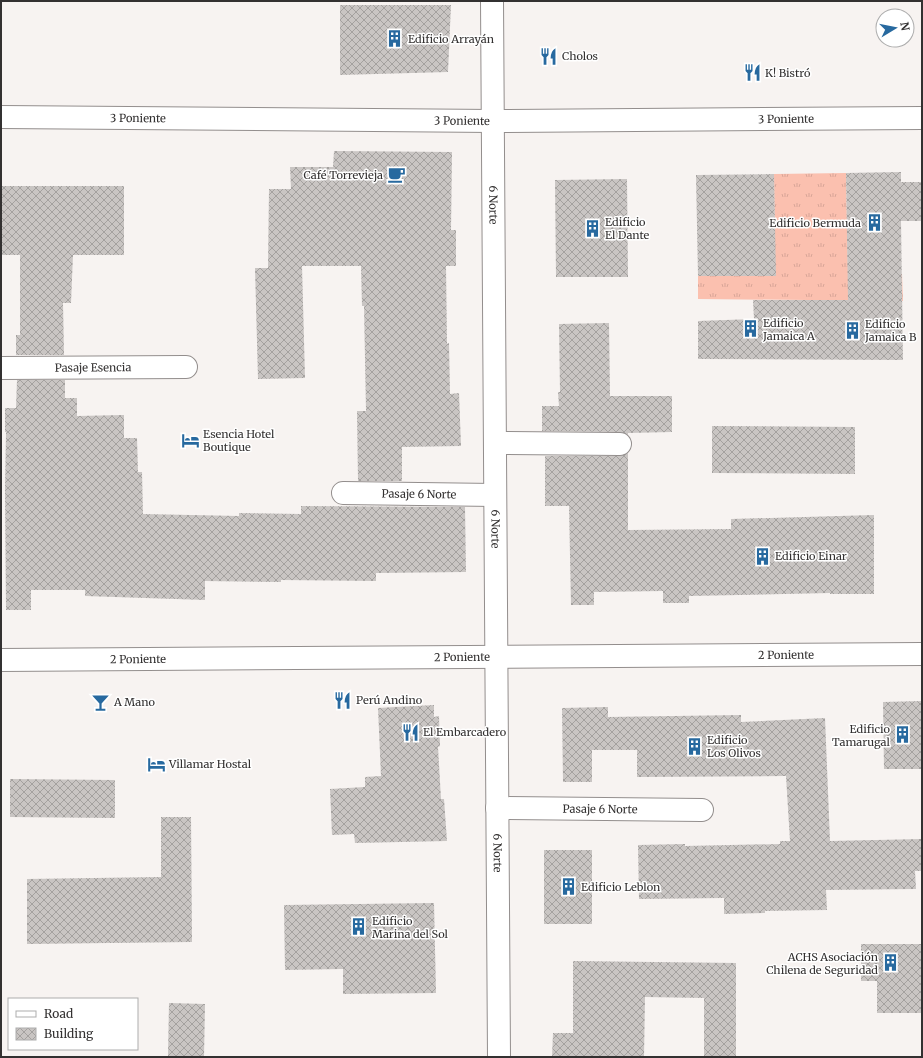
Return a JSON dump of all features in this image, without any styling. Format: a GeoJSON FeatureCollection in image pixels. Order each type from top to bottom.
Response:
{"type":"FeatureCollection","features":[{"type":"Feature","properties":{"kind":"street","name":"6 Norte"},"geometry":{"type":"LineString","coordinates":[[492,1],[499,1057]]}},
{"type":"Feature","properties":{"kind":"street","name":"3 Poniente"},"geometry":{"type":"LineString","coordinates":[[1,117],[493,121],[922,118]]}},
{"type":"Feature","properties":{"kind":"street","name":"Pasaje Esencia"},"geometry":{"type":"LineString","coordinates":[[1,368],[186,367]]}},
{"type":"Feature","properties":{"kind":"street"},"geometry":{"type":"LineString","coordinates":[[495,443],[620,444]]}},
{"type":"Feature","properties":{"kind":"street","name":"Pasaje 6 Norte"},"geometry":{"type":"LineString","coordinates":[[343,493],[495,494]]}},
{"type":"Feature","properties":{"kind":"street","name":"2 Poniente"},"geometry":{"type":"LineString","coordinates":[[1,660],[922,654]]}},
{"type":"Feature","properties":{"kind":"street","name":"Pasaje 6 Norte"},"geometry":{"type":"LineString","coordinates":[[498,808],[702,810]]}},
{"type":"Feature","properties":{"kind":"green space"},"geometry":{"type":"Polygon","coordinates":[[[846,173],[848,274],[902,274],[903,301],[698,299],[698,271],[775,270],[774,174],[846,173]]]}},
{"type":"Feature","properties":{"kind":"building","name":"Edificio Arrayán"},"geometry":{"type":"Polygon","coordinates":[[[340,5],[451,5],[448,72],[340,75],[340,5]]]}},
{"type":"Feature","properties":{"kind":"building"},"geometry":{"type":"Polygon","coordinates":[[[334,151],[452,152],[451,230],[456,230],[456,266],[446,266],[447,344],[449,343],[450,394],[459,393],[461,446],[402,447],[402,481],[358,481],[357,411],[366,411],[364,306],[362,306],[361,266],[302,266],[305,378],[258,379],[255,268],[268,268],[269,189],[291,189],[290,167],[333,167],[334,151]]]}},
{"type":"Feature","properties":{"kind":"building"},"geometry":{"type":"Polygon","coordinates":[[[901,172],[901,182],[922,182],[922,221],[901,221],[903,360],[698,359],[698,321],[754,319],[753,300],[848,300],[846,173],[901,172]]]}},
{"type":"Feature","properties":{"kind":"building"},"geometry":{"type":"Polygon","coordinates":[[[774,174],[776,276],[698,276],[696,175],[774,174]]]}},
{"type":"Feature","properties":{"kind":"building","name":"Edificio El Dante"},"geometry":{"type":"Polygon","coordinates":[[[627,179],[628,277],[556,277],[555,180],[627,179]]]}},
{"type":"Feature","properties":{"kind":"building"},"geometry":{"type":"Polygon","coordinates":[[[1,186],[124,186],[124,255],[73,255],[71,303],[63,303],[64,355],[16,355],[16,335],[20,335],[20,255],[1,255],[1,186]]]}},
{"type":"Feature","properties":{"kind":"building"},"geometry":{"type":"Polygon","coordinates":[[[609,323],[610,396],[672,396],[672,432],[628,433],[628,435],[620,432],[542,431],[542,406],[559,406],[559,324],[609,323]]]}},
{"type":"Feature","properties":{"kind":"building"},"geometry":{"type":"Polygon","coordinates":[[[17,380],[65,380],[65,398],[77,398],[77,416],[124,415],[124,438],[137,438],[138,472],[142,472],[143,514],[239,516],[239,513],[301,514],[301,506],[465,507],[466,572],[376,573],[376,581],[205,581],[205,600],[85,596],[85,590],[31,590],[31,610],[6,610],[5,408],[16,408],[17,380]]]}},
{"type":"Feature","properties":{"kind":"building"},"geometry":{"type":"Polygon","coordinates":[[[712,426],[855,427],[855,474],[712,473],[712,426]]]}},
{"type":"Feature","properties":{"kind":"building"},"geometry":{"type":"Polygon","coordinates":[[[628,453],[628,530],[731,529],[731,519],[874,515],[874,594],[830,593],[689,596],[689,603],[663,603],[663,591],[594,592],[594,605],[571,605],[569,506],[545,506],[545,456],[620,456],[628,453]]]}},
{"type":"Feature","properties":{"kind":"building","name":"Edificio Tamarugal"},"geometry":{"type":"Polygon","coordinates":[[[922,701],[922,769],[884,769],[883,702],[922,701]]]}},
{"type":"Feature","properties":{"kind":"building"},"geometry":{"type":"Polygon","coordinates":[[[434,705],[434,717],[439,716],[440,746],[438,747],[441,799],[444,799],[447,841],[355,843],[354,834],[332,835],[330,789],[365,787],[365,777],[381,776],[378,708],[434,705]]]}},
{"type":"Feature","properties":{"kind":"building"},"geometry":{"type":"Polygon","coordinates":[[[608,707],[608,717],[741,715],[741,722],[825,718],[830,841],[922,839],[922,871],[915,871],[916,889],[826,890],[827,910],[765,911],[765,913],[724,914],[724,898],[639,899],[638,845],[685,844],[685,846],[780,844],[780,841],[790,841],[786,776],[637,777],[637,750],[592,750],[592,782],[563,782],[562,708],[608,707]]]}},
{"type":"Feature","properties":{"kind":"building"},"geometry":{"type":"Polygon","coordinates":[[[10,779],[115,780],[115,818],[10,817],[10,779]]]}},
{"type":"Feature","properties":{"kind":"building"},"geometry":{"type":"Polygon","coordinates":[[[161,817],[191,817],[192,942],[27,944],[27,879],[161,877],[161,817]]]}},
{"type":"Feature","properties":{"kind":"building","name":"Edificio Leblon"},"geometry":{"type":"Polygon","coordinates":[[[544,850],[592,850],[592,924],[544,924],[544,850]]]}},
{"type":"Feature","properties":{"kind":"building","name":"Edificio Marina del Sol"},"geometry":{"type":"Polygon","coordinates":[[[434,903],[436,993],[343,994],[343,969],[285,970],[284,905],[434,903]]]}},
{"type":"Feature","properties":{"kind":"building","name":"ACHS Asociación Chilena de Seguridad"},"geometry":{"type":"Polygon","coordinates":[[[861,944],[922,944],[922,1013],[877,1013],[877,981],[861,981],[861,944]]]}},
{"type":"Feature","properties":{"kind":"building"},"geometry":{"type":"Polygon","coordinates":[[[573,961],[736,963],[736,1057],[704,1057],[704,998],[645,997],[644,1057],[552,1057],[553,1033],[573,1033],[573,961]]]}},
{"type":"Feature","properties":{"kind":"building"},"geometry":{"type":"Polygon","coordinates":[[[169,1003],[205,1004],[204,1057],[168,1056],[169,1003]]]}},
{"type":"Feature","properties":{"kind":"place","name":"Edificio Arrayán"},"geometry":{"type":"Point","coordinates":[395,39]}},
{"type":"Feature","properties":{"kind":"place","name":"Cholos"},"geometry":{"type":"Point","coordinates":[549,56]}},
{"type":"Feature","properties":{"kind":"place","name":"K! Bistró"},"geometry":{"type":"Point","coordinates":[752,73]}},
{"type":"Feature","properties":{"kind":"place","name":"Café Torrevieja"},"geometry":{"type":"Point","coordinates":[396,175]}},
{"type":"Feature","properties":{"kind":"place","name":"Edificio Bermuda"},"geometry":{"type":"Point","coordinates":[874,223]}},
{"type":"Feature","properties":{"kind":"place","name":"Edificio El Dante"},"geometry":{"type":"Point","coordinates":[592,228]}},
{"type":"Feature","properties":{"kind":"place","name":"Edificio Jamaica A"},"geometry":{"type":"Point","coordinates":[750,329]}},
{"type":"Feature","properties":{"kind":"place","name":"Edificio Jamaica B"},"geometry":{"type":"Point","coordinates":[852,330]}},
{"type":"Feature","properties":{"kind":"place","name":"Esencia Hotel Boutique"},"geometry":{"type":"Point","coordinates":[190,440]}},
{"type":"Feature","properties":{"kind":"place","name":"Edificio Einar"},"geometry":{"type":"Point","coordinates":[762,556]}},
{"type":"Feature","properties":{"kind":"place","name":"Perú Andino"},"geometry":{"type":"Point","coordinates":[343,700]}},
{"type":"Feature","properties":{"kind":"place","name":"A Mano"},"geometry":{"type":"Point","coordinates":[101,702]}},
{"type":"Feature","properties":{"kind":"place","name":"El Embarcadero"},"geometry":{"type":"Point","coordinates":[410,732]}},
{"type":"Feature","properties":{"kind":"place","name":"Edificio Tamarugal"},"geometry":{"type":"Point","coordinates":[903,735]}},
{"type":"Feature","properties":{"kind":"place","name":"Edificio Los Olivos"},"geometry":{"type":"Point","coordinates":[694,746]}},
{"type":"Feature","properties":{"kind":"place","name":"Villamar Hostal"},"geometry":{"type":"Point","coordinates":[156,764]}},
{"type":"Feature","properties":{"kind":"place","name":"Edificio Leblon"},"geometry":{"type":"Point","coordinates":[568,887]}},
{"type":"Feature","properties":{"kind":"place","name":"Edificio Marina del Sol"},"geometry":{"type":"Point","coordinates":[359,927]}},
{"type":"Feature","properties":{"kind":"place","name":"ACHS Asociación Chilena de Seguridad"},"geometry":{"type":"Point","coordinates":[891,963]}}]}
